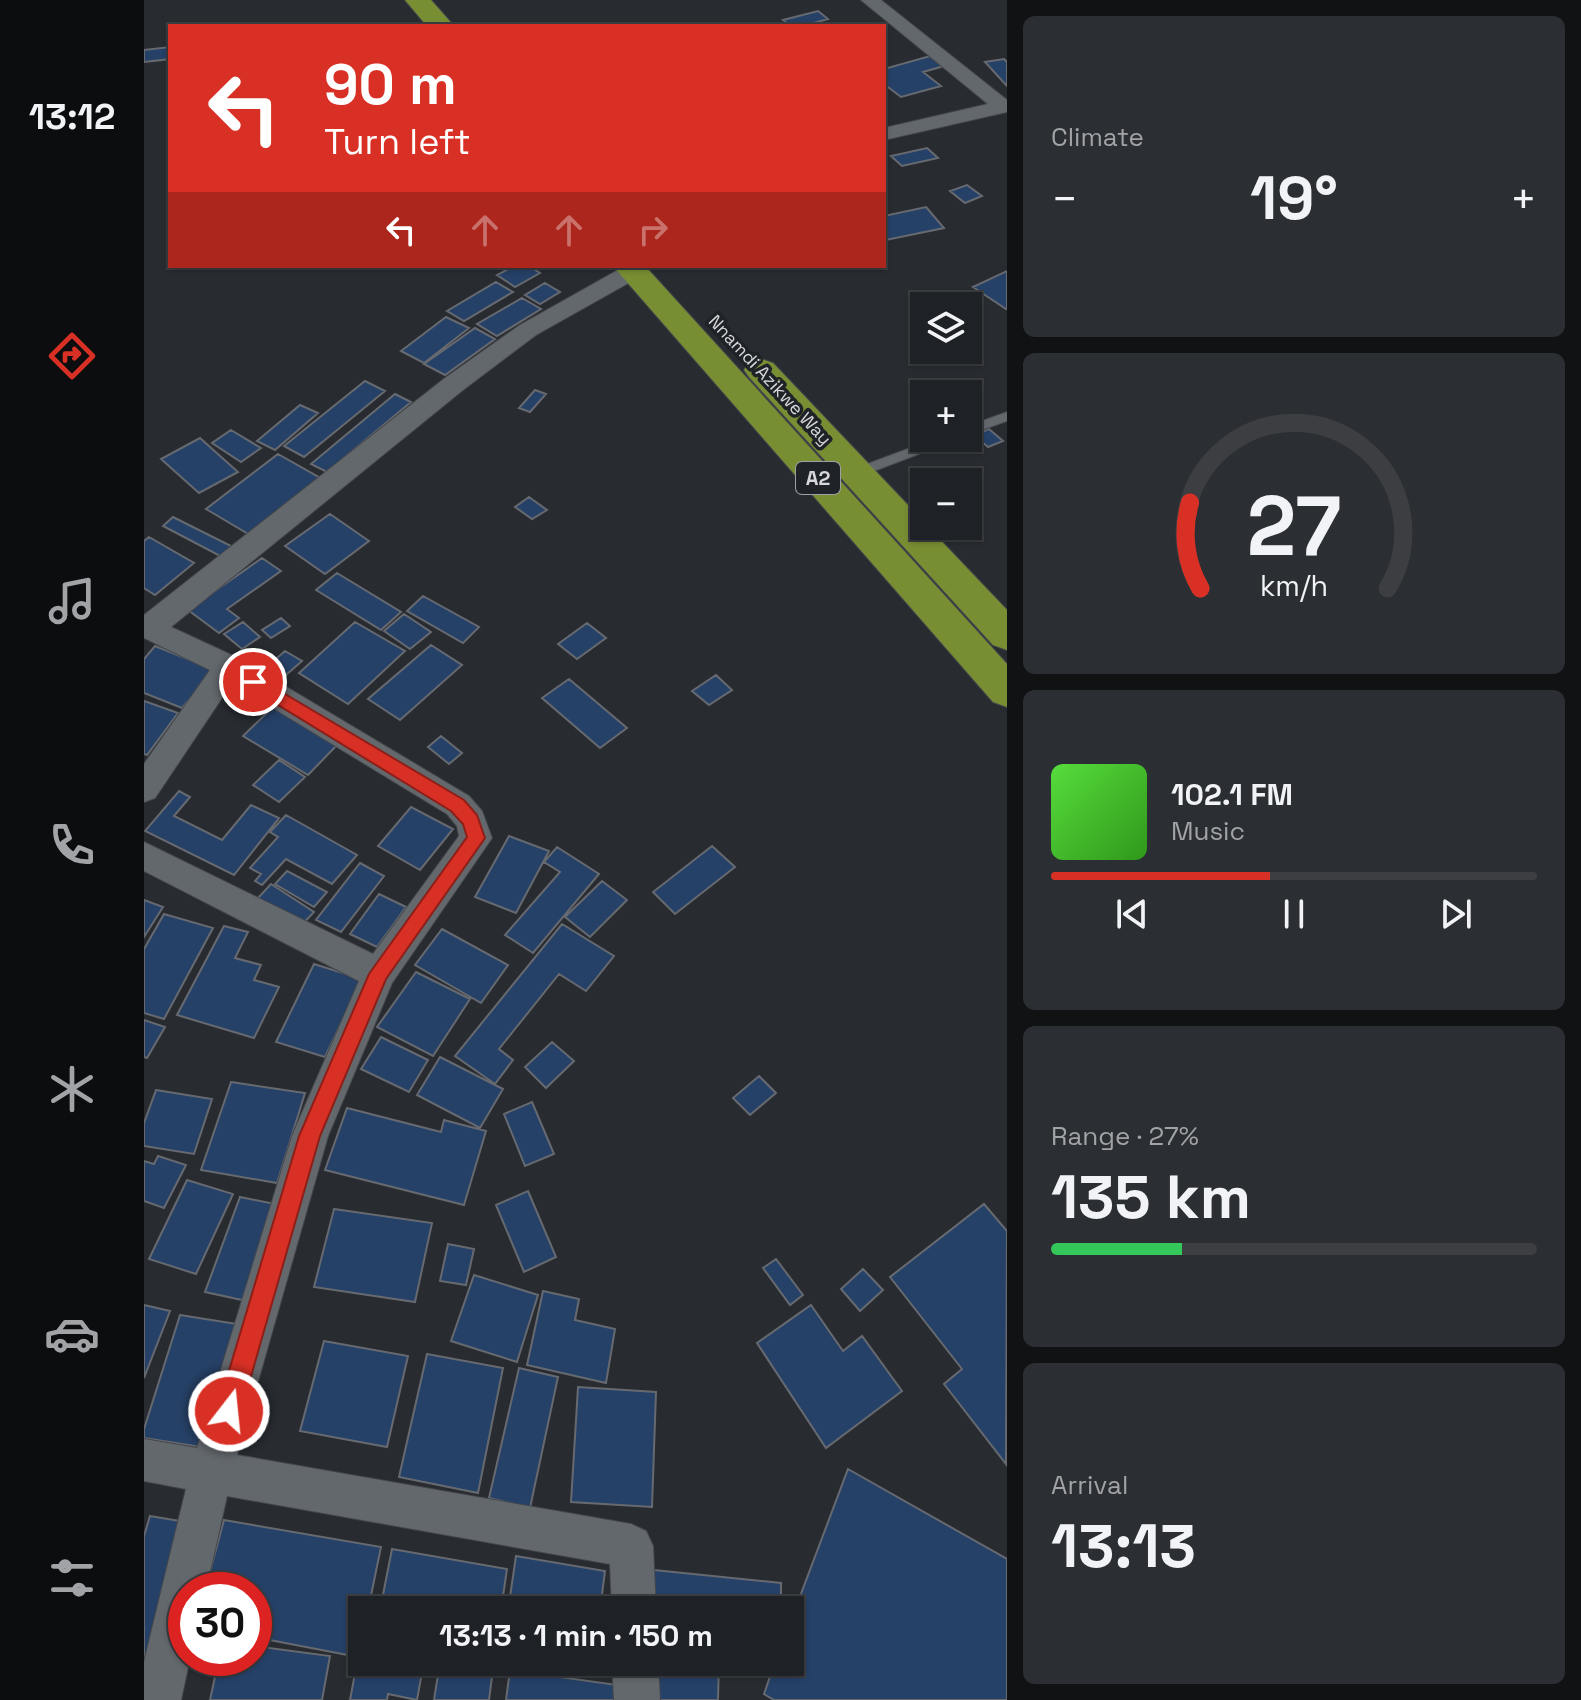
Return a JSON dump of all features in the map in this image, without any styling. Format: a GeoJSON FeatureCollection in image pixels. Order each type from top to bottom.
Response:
{"type":"FeatureCollection","features":[{"type":"Feature","properties":{"kind":"highway"},"geometry":{"type":"LineString","coordinates":[[417,0],[439,24]]}},
{"type":"Feature","properties":{"kind":"highway","name":"Nnamdi Azikwe Way"},"geometry":{"type":"LineString","coordinates":[[641,268],[856,473],[1007,635]]}},
{"type":"Feature","properties":{"kind":"highway","name":"Nnamdi Azikwe Way"},"geometry":{"type":"LineString","coordinates":[[641,268],[1007,691]]}},
{"type":"Feature","properties":{"kind":"street"},"geometry":{"type":"LineString","coordinates":[[870,0],[1005,106]]}},
{"type":"Feature","properties":{"kind":"street"},"geometry":{"type":"LineString","coordinates":[[886,134],[1005,106]]}},
{"type":"Feature","properties":{"kind":"street"},"geometry":{"type":"LineString","coordinates":[[158,1700],[211,1472],[310,1136],[379,974],[476,838],[471,820],[458,805],[228,666],[146,627],[454,384],[528,330],[641,268]]}},
{"type":"Feature","properties":{"kind":"street"},"geometry":{"type":"LineString","coordinates":[[144,789],[228,666]]}},
{"type":"Feature","properties":{"kind":"street"},"geometry":{"type":"LineString","coordinates":[[144,856],[379,974]]}},
{"type":"Feature","properties":{"kind":"street"},"geometry":{"type":"LineString","coordinates":[[144,1460],[631,1546],[633,1596]]}},
{"type":"Feature","properties":{"kind":"street"},"geometry":{"type":"LineString","coordinates":[[636,1676],[637,1700]]}},
{"type":"Feature","properties":{"kind":"lane"},"geometry":{"type":"LineString","coordinates":[[982,426],[1007,416]]}},
{"type":"Feature","properties":{"kind":"lane"},"geometry":{"type":"LineString","coordinates":[[856,473],[912,452]]}},
{"type":"Feature","properties":{"kind":"building"},"geometry":{"type":"Polygon","coordinates":[[[818,11],[828,19],[810,24],[788,24],[783,20],[818,11]]]}},
{"type":"Feature","properties":{"kind":"building"},"geometry":{"type":"Polygon","coordinates":[[[168,47],[168,59],[144,62],[144,50],[168,47]]]}},
{"type":"Feature","properties":{"kind":"building"},"geometry":{"type":"Polygon","coordinates":[[[930,56],[944,66],[923,72],[941,86],[901,97],[886,86],[886,68],[930,56]]]}},
{"type":"Feature","properties":{"kind":"building"},"geometry":{"type":"Polygon","coordinates":[[[1004,59],[1007,62],[1007,86],[985,62],[1004,59]]]}},
{"type":"Feature","properties":{"kind":"building"},"geometry":{"type":"Polygon","coordinates":[[[927,148],[938,158],[902,166],[891,156],[927,148]]]}},
{"type":"Feature","properties":{"kind":"building"},"geometry":{"type":"Polygon","coordinates":[[[967,185],[982,196],[965,203],[950,191],[967,185]]]}},
{"type":"Feature","properties":{"kind":"building"},"geometry":{"type":"Polygon","coordinates":[[[926,207],[944,228],[886,240],[886,216],[926,207]]]}},
{"type":"Feature","properties":{"kind":"building"},"geometry":{"type":"Polygon","coordinates":[[[510,268],[532,268],[540,273],[515,287],[497,275],[510,268]]]}},
{"type":"Feature","properties":{"kind":"building"},"geometry":{"type":"Polygon","coordinates":[[[1007,271],[1007,309],[982,292],[973,287],[1007,271]]]}},
{"type":"Feature","properties":{"kind":"building"},"geometry":{"type":"Polygon","coordinates":[[[496,282],[513,292],[464,321],[447,311],[496,282]]]}},
{"type":"Feature","properties":{"kind":"building"},"geometry":{"type":"Polygon","coordinates":[[[545,283],[560,292],[540,304],[525,295],[545,283]]]}},
{"type":"Feature","properties":{"kind":"building"},"geometry":{"type":"Polygon","coordinates":[[[522,298],[541,309],[497,336],[477,324],[522,298]]]}},
{"type":"Feature","properties":{"kind":"building"},"geometry":{"type":"Polygon","coordinates":[[[446,317],[469,328],[424,363],[401,351],[446,317]]]}},
{"type":"Feature","properties":{"kind":"building"},"geometry":{"type":"Polygon","coordinates":[[[475,328],[495,339],[445,375],[424,364],[475,328]]]}},
{"type":"Feature","properties":{"kind":"building"},"geometry":{"type":"Polygon","coordinates":[[[365,381],[385,391],[304,457],[284,446],[365,381]]]}},
{"type":"Feature","properties":{"kind":"building"},"geometry":{"type":"Polygon","coordinates":[[[535,390],[546,394],[530,412],[519,408],[535,390]]]}},
{"type":"Feature","properties":{"kind":"building"},"geometry":{"type":"Polygon","coordinates":[[[395,394],[411,402],[327,472],[311,464],[395,394]]]}},
{"type":"Feature","properties":{"kind":"building"},"geometry":{"type":"Polygon","coordinates":[[[300,405],[318,413],[275,450],[257,441],[300,405]]]}},
{"type":"Feature","properties":{"kind":"building"},"geometry":{"type":"Polygon","coordinates":[[[989,429],[1003,441],[988,447],[982,442],[982,432],[989,429]]]}},
{"type":"Feature","properties":{"kind":"building"},"geometry":{"type":"Polygon","coordinates":[[[231,430],[261,448],[241,462],[212,443],[231,430]]]}},
{"type":"Feature","properties":{"kind":"building"},"geometry":{"type":"Polygon","coordinates":[[[200,438],[238,472],[199,493],[161,459],[200,438]]]}},
{"type":"Feature","properties":{"kind":"building"},"geometry":{"type":"Polygon","coordinates":[[[278,454],[322,479],[250,535],[206,509],[278,454]]]}},
{"type":"Feature","properties":{"kind":"building"},"geometry":{"type":"Polygon","coordinates":[[[529,497],[547,510],[532,519],[515,507],[529,497]]]}},
{"type":"Feature","properties":{"kind":"building"},"geometry":{"type":"Polygon","coordinates":[[[330,514],[369,541],[325,574],[285,546],[330,514]]]}},
{"type":"Feature","properties":{"kind":"building"},"geometry":{"type":"Polygon","coordinates":[[[173,517],[235,548],[224,558],[163,526],[173,517]]]}},
{"type":"Feature","properties":{"kind":"building"},"geometry":{"type":"Polygon","coordinates":[[[149,537],[194,563],[155,595],[144,588],[144,541],[149,537]]]}},
{"type":"Feature","properties":{"kind":"building"},"geometry":{"type":"Polygon","coordinates":[[[262,558],[281,571],[227,609],[239,618],[219,633],[188,610],[262,558]]]}},
{"type":"Feature","properties":{"kind":"building"},"geometry":{"type":"Polygon","coordinates":[[[337,573],[401,612],[381,630],[316,590],[337,573]]]}},
{"type":"Feature","properties":{"kind":"building"},"geometry":{"type":"Polygon","coordinates":[[[423,596],[479,627],[463,643],[407,611],[423,596]]]}},
{"type":"Feature","properties":{"kind":"building"},"geometry":{"type":"Polygon","coordinates":[[[404,614],[431,632],[410,649],[384,631],[404,614]]]}},
{"type":"Feature","properties":{"kind":"building"},"geometry":{"type":"Polygon","coordinates":[[[281,618],[290,626],[271,638],[262,630],[281,618]]]}},
{"type":"Feature","properties":{"kind":"building"},"geometry":{"type":"Polygon","coordinates":[[[243,622],[260,637],[242,649],[224,634],[243,622]]]}},
{"type":"Feature","properties":{"kind":"building"},"geometry":{"type":"Polygon","coordinates":[[[355,622],[405,651],[348,704],[299,673],[355,622]]]}},
{"type":"Feature","properties":{"kind":"building"},"geometry":{"type":"Polygon","coordinates":[[[587,623],[606,638],[577,659],[558,644],[587,623]]]}},
{"type":"Feature","properties":{"kind":"building"},"geometry":{"type":"Polygon","coordinates":[[[431,645],[462,665],[400,720],[368,699],[431,645]]]}},
{"type":"Feature","properties":{"kind":"building"},"geometry":{"type":"Polygon","coordinates":[[[155,646],[215,670],[182,708],[144,693],[144,659],[155,646]]]}},
{"type":"Feature","properties":{"kind":"building"},"geometry":{"type":"Polygon","coordinates":[[[285,651],[302,661],[286,675],[269,665],[285,651]]]}},
{"type":"Feature","properties":{"kind":"building"},"geometry":{"type":"Polygon","coordinates":[[[716,675],[732,690],[709,705],[692,691],[716,675]]]}},
{"type":"Feature","properties":{"kind":"building"},"geometry":{"type":"Polygon","coordinates":[[[569,679],[627,728],[600,748],[542,698],[569,679]]]}},
{"type":"Feature","properties":{"kind":"building"},"geometry":{"type":"Polygon","coordinates":[[[144,701],[178,713],[147,755],[144,754],[144,701]]]}},
{"type":"Feature","properties":{"kind":"building"},"geometry":{"type":"Polygon","coordinates":[[[274,706],[338,744],[308,775],[243,736],[274,706]]]}},
{"type":"Feature","properties":{"kind":"building"},"geometry":{"type":"Polygon","coordinates":[[[441,736],[462,753],[449,764],[428,747],[441,736]]]}},
{"type":"Feature","properties":{"kind":"building"},"geometry":{"type":"Polygon","coordinates":[[[279,760],[305,777],[279,802],[253,785],[279,760]]]}},
{"type":"Feature","properties":{"kind":"building"},"geometry":{"type":"Polygon","coordinates":[[[179,791],[190,797],[174,816],[222,840],[251,805],[279,818],[234,875],[145,831],[179,791]]]}},
{"type":"Feature","properties":{"kind":"building"},"geometry":{"type":"Polygon","coordinates":[[[411,807],[453,829],[420,870],[378,846],[411,807]]]}},
{"type":"Feature","properties":{"kind":"building"},"geometry":{"type":"Polygon","coordinates":[[[286,815],[357,855],[332,884],[286,859],[262,885],[255,881],[261,874],[250,868],[278,837],[270,832],[286,815]]]}},
{"type":"Feature","properties":{"kind":"building"},"geometry":{"type":"Polygon","coordinates":[[[509,836],[549,851],[516,913],[475,897],[509,836]]]}},
{"type":"Feature","properties":{"kind":"building"},"geometry":{"type":"Polygon","coordinates":[[[712,846],[735,867],[675,914],[653,892],[712,846]]]}},
{"type":"Feature","properties":{"kind":"building"},"geometry":{"type":"Polygon","coordinates":[[[557,847],[599,874],[533,953],[505,935],[560,872],[544,862],[557,847]]]}},
{"type":"Feature","properties":{"kind":"building"},"geometry":{"type":"Polygon","coordinates":[[[360,863],[384,876],[341,932],[316,920],[360,863]]]}},
{"type":"Feature","properties":{"kind":"building"},"geometry":{"type":"Polygon","coordinates":[[[287,871],[327,892],[314,907],[275,884],[287,871]]]}},
{"type":"Feature","properties":{"kind":"building"},"geometry":{"type":"Polygon","coordinates":[[[602,881],[627,900],[590,937],[565,917],[602,881]]]}},
{"type":"Feature","properties":{"kind":"building"},"geometry":{"type":"Polygon","coordinates":[[[271,884],[314,912],[300,927],[257,899],[271,884]]]}},
{"type":"Feature","properties":{"kind":"building"},"geometry":{"type":"Polygon","coordinates":[[[379,894],[406,907],[377,947],[350,934],[379,894]]]}},
{"type":"Feature","properties":{"kind":"building"},"geometry":{"type":"Polygon","coordinates":[[[144,900],[163,907],[144,937],[144,900]]]}},
{"type":"Feature","properties":{"kind":"building"},"geometry":{"type":"Polygon","coordinates":[[[164,914],[213,928],[164,1019],[144,1013],[144,949],[164,914]]]}},
{"type":"Feature","properties":{"kind":"building"},"geometry":{"type":"Polygon","coordinates":[[[562,924],[614,956],[586,991],[559,974],[499,1049],[513,1060],[495,1084],[455,1056],[562,924]]]}},
{"type":"Feature","properties":{"kind":"building"},"geometry":{"type":"Polygon","coordinates":[[[224,926],[248,932],[235,958],[261,965],[254,980],[279,987],[254,1038],[177,1015],[224,926]]]}},
{"type":"Feature","properties":{"kind":"building"},"geometry":{"type":"Polygon","coordinates":[[[442,929],[508,965],[481,1003],[415,965],[442,929]]]}},
{"type":"Feature","properties":{"kind":"building"},"geometry":{"type":"Polygon","coordinates":[[[314,964],[362,979],[325,1057],[276,1042],[314,964]]]}},
{"type":"Feature","properties":{"kind":"building"},"geometry":{"type":"Polygon","coordinates":[[[416,972],[470,999],[433,1056],[377,1027],[416,972]]]}},
{"type":"Feature","properties":{"kind":"building"},"geometry":{"type":"Polygon","coordinates":[[[144,1020],[165,1027],[147,1058],[144,1057],[144,1020]]]}},
{"type":"Feature","properties":{"kind":"building"},"geometry":{"type":"Polygon","coordinates":[[[381,1037],[428,1060],[409,1092],[361,1069],[381,1037]]]}},
{"type":"Feature","properties":{"kind":"building"},"geometry":{"type":"Polygon","coordinates":[[[552,1042],[574,1061],[546,1088],[525,1067],[552,1042]]]}},
{"type":"Feature","properties":{"kind":"building"},"geometry":{"type":"Polygon","coordinates":[[[440,1057],[503,1089],[480,1128],[417,1095],[440,1057]]]}},
{"type":"Feature","properties":{"kind":"building"},"geometry":{"type":"Polygon","coordinates":[[[759,1076],[776,1093],[750,1115],[733,1098],[759,1076]]]}},
{"type":"Feature","properties":{"kind":"building"},"geometry":{"type":"Polygon","coordinates":[[[231,1082],[305,1093],[277,1183],[201,1170],[231,1082]]]}},
{"type":"Feature","properties":{"kind":"building"},"geometry":{"type":"Polygon","coordinates":[[[156,1090],[212,1099],[194,1154],[144,1146],[144,1123],[156,1090]]]}},
{"type":"Feature","properties":{"kind":"building"},"geometry":{"type":"Polygon","coordinates":[[[532,1102],[554,1154],[525,1166],[504,1114],[532,1102]]]}},
{"type":"Feature","properties":{"kind":"building"},"geometry":{"type":"Polygon","coordinates":[[[347,1108],[441,1132],[444,1120],[486,1131],[464,1205],[325,1170],[347,1108]]]}},
{"type":"Feature","properties":{"kind":"building"},"geometry":{"type":"Polygon","coordinates":[[[158,1156],[186,1165],[164,1208],[144,1201],[144,1161],[154,1164],[158,1156]]]}},
{"type":"Feature","properties":{"kind":"building"},"geometry":{"type":"Polygon","coordinates":[[[187,1180],[233,1194],[196,1274],[149,1259],[187,1180]]]}},
{"type":"Feature","properties":{"kind":"building"},"geometry":{"type":"Polygon","coordinates":[[[528,1191],[556,1257],[524,1272],[496,1205],[528,1191]]]}},
{"type":"Feature","properties":{"kind":"building"},"geometry":{"type":"Polygon","coordinates":[[[240,1197],[275,1204],[242,1300],[205,1292],[240,1197]]]}},
{"type":"Feature","properties":{"kind":"building"},"geometry":{"type":"Polygon","coordinates":[[[984,1204],[1007,1231],[1006,1464],[944,1384],[962,1369],[890,1277],[984,1204]]]}},
{"type":"Feature","properties":{"kind":"building"},"geometry":{"type":"Polygon","coordinates":[[[334,1209],[432,1223],[415,1302],[314,1287],[334,1209]]]}},
{"type":"Feature","properties":{"kind":"building"},"geometry":{"type":"Polygon","coordinates":[[[448,1244],[474,1249],[466,1285],[440,1281],[448,1244]]]}},
{"type":"Feature","properties":{"kind":"building"},"geometry":{"type":"Polygon","coordinates":[[[776,1259],[803,1295],[790,1305],[763,1268],[776,1259]]]}},
{"type":"Feature","properties":{"kind":"building"},"geometry":{"type":"Polygon","coordinates":[[[863,1269],[883,1290],[860,1311],[841,1289],[863,1269]]]}},
{"type":"Feature","properties":{"kind":"building"},"geometry":{"type":"Polygon","coordinates":[[[474,1275],[538,1295],[517,1362],[451,1341],[474,1275]]]}},
{"type":"Feature","properties":{"kind":"building"},"geometry":{"type":"Polygon","coordinates":[[[543,1291],[579,1299],[575,1320],[615,1329],[606,1383],[527,1365],[543,1291]]]}},
{"type":"Feature","properties":{"kind":"building"},"geometry":{"type":"Polygon","coordinates":[[[144,1305],[170,1311],[144,1378],[144,1305]]]}},
{"type":"Feature","properties":{"kind":"building"},"geometry":{"type":"Polygon","coordinates":[[[811,1305],[843,1351],[862,1336],[902,1391],[826,1448],[757,1343],[811,1305]]]}},
{"type":"Feature","properties":{"kind":"building"},"geometry":{"type":"Polygon","coordinates":[[[180,1315],[237,1324],[201,1447],[144,1438],[144,1429],[180,1315]]]}},
{"type":"Feature","properties":{"kind":"building"},"geometry":{"type":"Polygon","coordinates":[[[324,1341],[408,1356],[387,1447],[300,1431],[324,1341]]]}},
{"type":"Feature","properties":{"kind":"building"},"geometry":{"type":"Polygon","coordinates":[[[427,1354],[503,1368],[478,1493],[399,1477],[427,1354]]]}},
{"type":"Feature","properties":{"kind":"building"},"geometry":{"type":"Polygon","coordinates":[[[519,1368],[558,1377],[530,1508],[489,1498],[519,1368]]]}},
{"type":"Feature","properties":{"kind":"building"},"geometry":{"type":"Polygon","coordinates":[[[578,1387],[656,1392],[652,1507],[571,1502],[578,1387]]]}},
{"type":"Feature","properties":{"kind":"building"},"geometry":{"type":"Polygon","coordinates":[[[848,1469],[1007,1559],[1007,1700],[774,1700],[764,1694],[770,1676],[804,1676],[804,1596],[800,1596],[848,1469]]]}},
{"type":"Feature","properties":{"kind":"building"},"geometry":{"type":"Polygon","coordinates":[[[150,1516],[186,1522],[173,1572],[168,1572],[168,1589],[144,1678],[144,1536],[150,1516]]]}},
{"type":"Feature","properties":{"kind":"building"},"geometry":{"type":"Polygon","coordinates":[[[224,1520],[381,1547],[371,1596],[348,1596],[348,1655],[272,1640],[272,1572],[210,1572],[224,1520]]]}},
{"type":"Feature","properties":{"kind":"building"},"geometry":{"type":"Polygon","coordinates":[[[392,1549],[507,1569],[503,1596],[383,1596],[392,1549]]]}},
{"type":"Feature","properties":{"kind":"building"},"geometry":{"type":"Polygon","coordinates":[[[516,1556],[605,1571],[602,1596],[510,1596],[516,1556]]]}},
{"type":"Feature","properties":{"kind":"building"},"geometry":{"type":"Polygon","coordinates":[[[654,1570],[781,1583],[781,1596],[653,1596],[654,1570]]]}},
{"type":"Feature","properties":{"kind":"building"},"geometry":{"type":"Polygon","coordinates":[[[272,1648],[330,1656],[322,1700],[210,1700],[215,1676],[272,1676],[272,1648]]]}},
{"type":"Feature","properties":{"kind":"building"},"geometry":{"type":"Polygon","coordinates":[[[354,1676],[421,1676],[417,1700],[388,1694],[387,1700],[350,1700],[354,1676]]]}},
{"type":"Feature","properties":{"kind":"building"},"geometry":{"type":"Polygon","coordinates":[[[438,1676],[492,1676],[489,1700],[434,1700],[438,1676]]]}},
{"type":"Feature","properties":{"kind":"building"},"geometry":{"type":"Polygon","coordinates":[[[509,1676],[553,1676],[617,1685],[616,1700],[506,1700],[509,1676]]]}},
{"type":"Feature","properties":{"kind":"building"},"geometry":{"type":"Polygon","coordinates":[[[648,1676],[719,1676],[718,1700],[647,1700],[648,1676]]]}},
{"type":"Feature","properties":{"kind":"route"},"geometry":{"type":"LineString","coordinates":[[229,1411],[310,1136],[379,974],[476,838],[471,820],[458,805],[253,682]]}}]}
